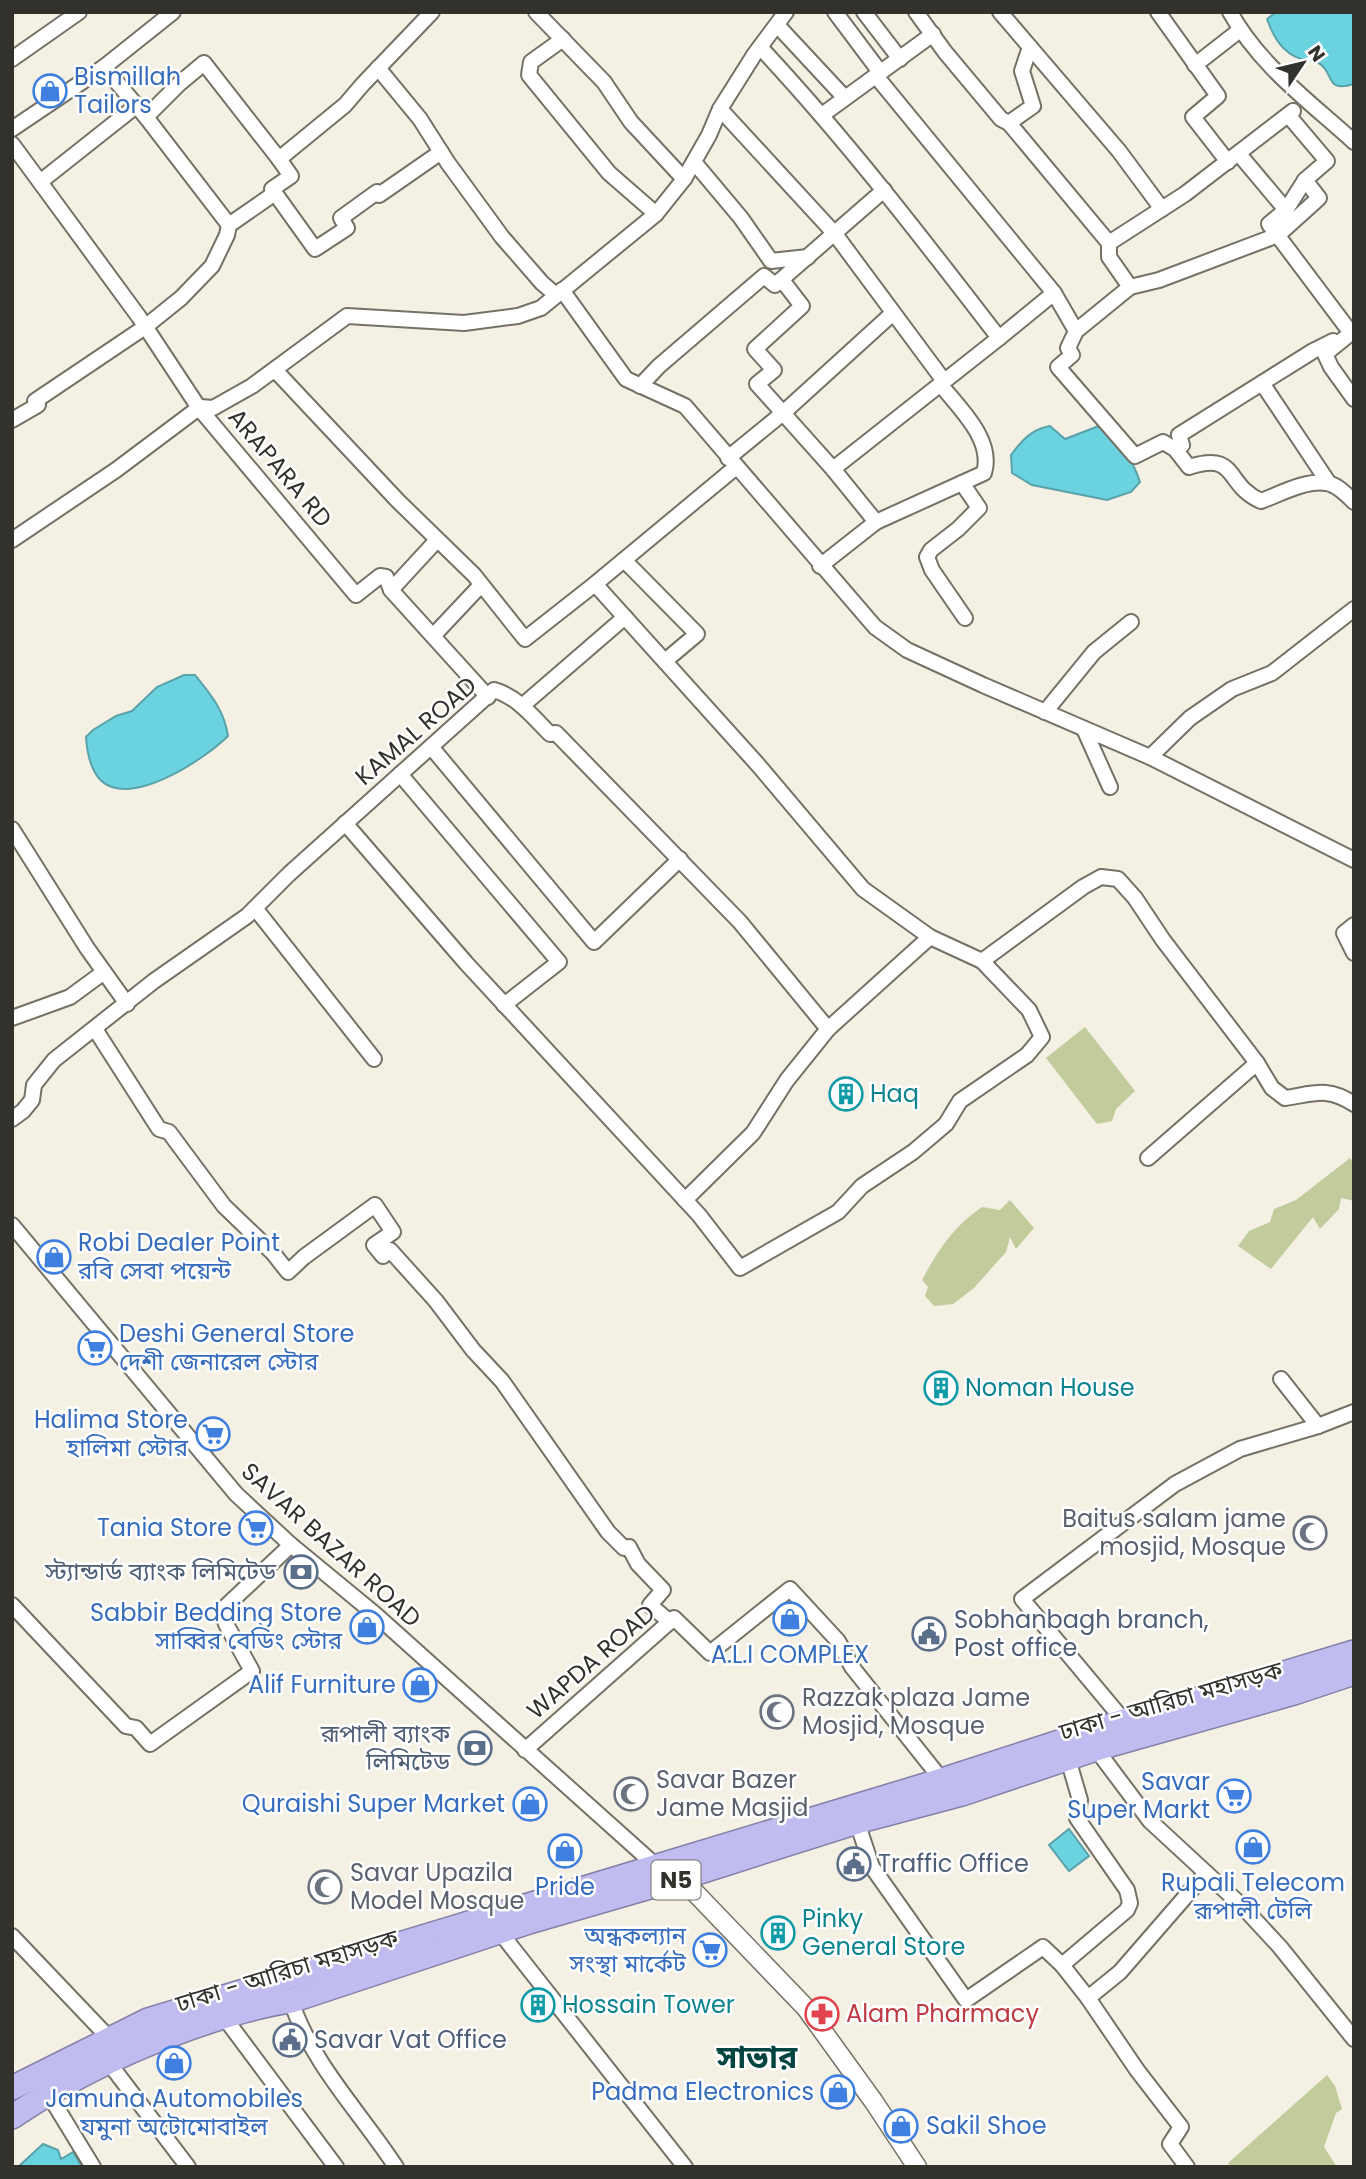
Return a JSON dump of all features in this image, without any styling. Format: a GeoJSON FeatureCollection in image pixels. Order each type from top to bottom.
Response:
{"type":"FeatureCollection","features":[{"type":"Feature","properties":{"kind":"highway","name":"ঢাকা - আরিচা মহাসড়ক"},"geometry":{"type":"LineString","coordinates":[[12,2088],[148,2020],[942,1780],[1124,1721],[1354,1652]]}},
{"type":"Feature","properties":{"kind":"highway","name":"ঢাকা - আরিচা মহাসড়ক"},"geometry":{"type":"LineString","coordinates":[[12,2117],[109,2063],[189,2027],[275,2002],[291,2000],[499,1931],[681,1878],[857,1822],[962,1794],[1096,1749],[1294,1693],[1354,1673]]}},
{"type":"Feature","properties":{"kind":"street"},"geometry":{"type":"LineString","coordinates":[[12,59],[79,12]]}},
{"type":"Feature","properties":{"kind":"street"},"geometry":{"type":"LineString","coordinates":[[12,129],[104,66],[173,12]]}},
{"type":"Feature","properties":{"kind":"street"},"geometry":{"type":"LineString","coordinates":[[279,159],[345,105],[432,12]]}},
{"type":"Feature","properties":{"kind":"street"},"geometry":{"type":"LineString","coordinates":[[536,12],[604,82],[631,122],[684,178]]}},
{"type":"Feature","properties":{"kind":"street"},"geometry":{"type":"LineString","coordinates":[[12,540],[116,470],[199,408],[212,408],[252,386],[347,316],[464,323],[518,316],[541,308],[656,214],[684,178],[709,135],[720,109],[786,12]]}},
{"type":"Feature","properties":{"kind":"street"},"geometry":{"type":"LineString","coordinates":[[835,12],[878,74],[1054,293],[1076,331]]}},
{"type":"Feature","properties":{"kind":"street"},"geometry":{"type":"LineString","coordinates":[[864,12],[900,59]]}},
{"type":"Feature","properties":{"kind":"street"},"geometry":{"type":"LineString","coordinates":[[916,12],[945,52],[1001,119],[1009,123],[1109,243],[1109,257],[1130,287]]}},
{"type":"Feature","properties":{"kind":"street"},"geometry":{"type":"LineString","coordinates":[[1000,12],[1119,150],[1162,209]]}},
{"type":"Feature","properties":{"kind":"street"},"geometry":{"type":"LineString","coordinates":[[1158,12],[1218,96],[1194,117],[1286,210]]}},
{"type":"Feature","properties":{"kind":"street"},"geometry":{"type":"LineString","coordinates":[[1230,12],[1240,30],[1276,72],[1354,142]]}},
{"type":"Feature","properties":{"kind":"street"},"geometry":{"type":"LineString","coordinates":[[776,24],[845,98]]}},
{"type":"Feature","properties":{"kind":"street"},"geometry":{"type":"LineString","coordinates":[[1195,65],[1240,30]]}},
{"type":"Feature","properties":{"kind":"street"},"geometry":{"type":"LineString","coordinates":[[822,115],[933,34]]}},
{"type":"Feature","properties":{"kind":"street"},"geometry":{"type":"LineString","coordinates":[[563,40],[531,62],[529,75],[609,173],[656,214]]}},
{"type":"Feature","properties":{"kind":"street"},"geometry":{"type":"LineString","coordinates":[[760,47],[822,115],[884,190],[999,338]]}},
{"type":"Feature","properties":{"kind":"street"},"geometry":{"type":"LineString","coordinates":[[1009,123],[1032,106],[1022,71],[1030,47]]}},
{"type":"Feature","properties":{"kind":"street"},"geometry":{"type":"LineString","coordinates":[[146,117],[204,63],[291,176],[272,189],[315,249],[347,228],[341,218],[441,152]]}},
{"type":"Feature","properties":{"kind":"street"},"geometry":{"type":"LineString","coordinates":[[104,66],[229,225]]}},
{"type":"Feature","properties":{"kind":"street"},"geometry":{"type":"LineString","coordinates":[[378,68],[420,119],[502,237],[542,283],[559,293],[626,379],[685,406],[875,627],[906,650],[1150,757],[1354,860]]}},
{"type":"Feature","properties":{"kind":"street"},"geometry":{"type":"LineString","coordinates":[[40,182],[136,106]]}},
{"type":"Feature","properties":{"kind":"street"},"geometry":{"type":"LineString","coordinates":[[720,109],[835,234],[976,429],[988,459],[984,473],[876,522],[820,566]]}},
{"type":"Feature","properties":{"kind":"street"},"geometry":{"type":"LineString","coordinates":[[1109,243],[1162,209],[1291,113],[1327,161],[1305,180],[1286,210],[1269,224],[1351,332]]}},
{"type":"Feature","properties":{"kind":"street","name":"ARAPARA RD"},"geometry":{"type":"LineString","coordinates":[[12,144],[145,327],[199,408],[356,595],[380,576],[386,577],[391,590]]}},
{"type":"Feature","properties":{"kind":"street"},"geometry":{"type":"LineString","coordinates":[[694,162],[741,218],[771,261],[808,257]]}},
{"type":"Feature","properties":{"kind":"street"},"geometry":{"type":"LineString","coordinates":[[1305,180],[1319,198],[1278,236],[1159,280],[1130,287],[1076,331],[1068,348],[1072,355],[1058,367],[1135,456],[1163,442],[1175,449],[1189,467],[1210,461],[1221,463],[1248,496],[1261,501],[1304,485],[1328,482]]}},
{"type":"Feature","properties":{"kind":"street"},"geometry":{"type":"LineString","coordinates":[[640,386],[659,366],[764,276],[775,285],[782,280],[884,190]]}},
{"type":"Feature","properties":{"kind":"street"},"geometry":{"type":"LineString","coordinates":[[12,420],[38,405],[35,401],[145,327],[181,298],[212,266],[229,225],[275,193]]}},
{"type":"Feature","properties":{"kind":"street"},"geometry":{"type":"LineString","coordinates":[[782,280],[802,306],[755,349],[774,370],[757,384],[834,469],[876,522]]}},
{"type":"Feature","properties":{"kind":"street"},"geometry":{"type":"LineString","coordinates":[[834,469],[1054,293]]}},
{"type":"Feature","properties":{"kind":"street"},"geometry":{"type":"LineString","coordinates":[[275,370],[481,585],[525,639],[624,560],[893,313]]}},
{"type":"Feature","properties":{"kind":"street"},"geometry":{"type":"LineString","coordinates":[[1175,449],[1182,445],[1179,435],[1313,351],[1351,332]]}},
{"type":"Feature","properties":{"kind":"street"},"geometry":{"type":"LineString","coordinates":[[1351,332],[1325,354],[1354,399]]}},
{"type":"Feature","properties":{"kind":"street"},"geometry":{"type":"LineString","coordinates":[[1262,383],[1328,482],[1354,502]]}},
{"type":"Feature","properties":{"kind":"street"},"geometry":{"type":"LineString","coordinates":[[962,483],[979,508],[931,550],[927,557],[932,570],[965,618]]}},
{"type":"Feature","properties":{"kind":"street"},"geometry":{"type":"LineString","coordinates":[[437,540],[391,590],[488,697]]}},
{"type":"Feature","properties":{"kind":"street"},"geometry":{"type":"LineString","coordinates":[[624,560],[697,634],[665,661]]}},
{"type":"Feature","properties":{"kind":"street"},"geometry":{"type":"LineString","coordinates":[[345,823],[504,1005],[685,1200],[740,1268],[838,1212],[862,1186],[913,1152],[946,1124],[960,1101],[1027,1055],[1042,1037],[1029,1010],[982,961],[930,937],[863,890],[759,766],[595,584]]}},
{"type":"Feature","properties":{"kind":"street"},"geometry":{"type":"LineString","coordinates":[[433,636],[481,585]]}},
{"type":"Feature","properties":{"kind":"street"},"geometry":{"type":"LineString","coordinates":[[1150,757],[1190,718],[1232,689],[1272,673],[1354,609]]}},
{"type":"Feature","properties":{"kind":"street"},"geometry":{"type":"LineString","coordinates":[[522,706],[625,617]]}},
{"type":"Feature","properties":{"kind":"street"},"geometry":{"type":"LineString","coordinates":[[1045,712],[1094,652],[1131,622]]}},
{"type":"Feature","properties":{"kind":"street","name":"KAMAL ROAD"},"geometry":{"type":"LineString","coordinates":[[12,1119],[32,1100],[34,1085],[54,1060],[154,981],[255,908],[345,823],[494,691],[507,694],[550,734],[556,733],[740,922],[828,1029]]}},
{"type":"Feature","properties":{"kind":"street"},"geometry":{"type":"LineString","coordinates":[[1084,729],[1110,787]]}},
{"type":"Feature","properties":{"kind":"street"},"geometry":{"type":"LineString","coordinates":[[432,748],[594,942],[680,859]]}},
{"type":"Feature","properties":{"kind":"street"},"geometry":{"type":"LineString","coordinates":[[400,774],[559,962],[504,1005]]}},
{"type":"Feature","properties":{"kind":"street"},"geometry":{"type":"LineString","coordinates":[[12,829],[17,849],[127,1004]]}},
{"type":"Feature","properties":{"kind":"street"},"geometry":{"type":"LineString","coordinates":[[982,961],[1083,887],[1101,877],[1118,879],[1135,898],[1163,940],[1257,1063],[1272,1088],[1285,1098],[1320,1091],[1347,1099],[1354,1104]]}},
{"type":"Feature","properties":{"kind":"street"},"geometry":{"type":"LineString","coordinates":[[255,908],[373,1059]]}},
{"type":"Feature","properties":{"kind":"street"},"geometry":{"type":"LineString","coordinates":[[1354,925],[1344,933],[1354,953]]}},
{"type":"Feature","properties":{"kind":"street"},"geometry":{"type":"LineString","coordinates":[[685,1200],[753,1133],[787,1080],[828,1029],[930,937]]}},
{"type":"Feature","properties":{"kind":"street"},"geometry":{"type":"LineString","coordinates":[[12,1018],[70,997],[104,972]]}},
{"type":"Feature","properties":{"kind":"street"},"geometry":{"type":"LineString","coordinates":[[95,1029],[159,1129],[169,1132],[224,1206],[273,1253],[288,1272],[304,1256],[375,1205],[393,1232],[374,1245],[383,1256],[390,1250],[405,1264],[473,1350],[502,1381],[608,1532],[624,1548],[629,1547],[638,1564],[663,1590],[650,1605],[670,1622]]}},
{"type":"Feature","properties":{"kind":"street"},"geometry":{"type":"LineString","coordinates":[[1148,1158],[1257,1063]]}},
{"type":"Feature","properties":{"kind":"street","name":"SAVAR BAZAR ROAD"},"geometry":{"type":"LineString","coordinates":[[12,1225],[236,1494],[291,1545],[376,1615],[655,1865]]}},
{"type":"Feature","properties":{"kind":"street"},"geometry":{"type":"LineString","coordinates":[[1281,1379],[1318,1426]]}},
{"type":"Feature","properties":{"kind":"street"},"geometry":{"type":"LineString","coordinates":[[1124,1721],[1022,1599],[1175,1484],[1240,1449],[1318,1426],[1354,1412]]}},
{"type":"Feature","properties":{"kind":"street"},"geometry":{"type":"LineString","coordinates":[[12,1605],[125,1727],[136,1728],[150,1744],[253,1671],[226,1624],[222,1610],[291,1545]]}},
{"type":"Feature","properties":{"kind":"street","name":"WAPDA ROAD"},"geometry":{"type":"LineString","coordinates":[[525,1751],[674,1618],[710,1653],[790,1589],[838,1641],[852,1667],[942,1780]]}},
{"type":"Feature","properties":{"kind":"street"},"geometry":{"type":"LineString","coordinates":[[1096,1749],[1150,1821],[1242,1906],[1280,1947],[1354,2039]]}},
{"type":"Feature","properties":{"kind":"street"},"geometry":{"type":"LineString","coordinates":[[1062,1965],[1121,1915],[1130,1903],[1127,1890],[1077,1818],[1080,1800],[1068,1759]]}},
{"type":"Feature","properties":{"kind":"street"},"geometry":{"type":"LineString","coordinates":[[857,1822],[872,1867],[966,2000],[1042,1947],[1062,1965],[1181,2127],[1170,2144],[1187,2167]]}},
{"type":"Feature","properties":{"kind":"street"},"geometry":{"type":"LineString","coordinates":[[1088,1998],[1120,1972],[1206,1872]]}},
{"type":"Feature","properties":{"kind":"street"},"geometry":{"type":"LineString","coordinates":[[681,1878],[806,2008],[918,2167]]}},
{"type":"Feature","properties":{"kind":"street"},"geometry":{"type":"LineString","coordinates":[[499,1931],[685,2167]]}},
{"type":"Feature","properties":{"kind":"street"},"geometry":{"type":"LineString","coordinates":[[12,1936],[110,2039]]}},
{"type":"Feature","properties":{"kind":"street"},"geometry":{"type":"LineString","coordinates":[[291,2000],[299,2024],[324,2069],[396,2167]]}},
{"type":"Feature","properties":{"kind":"street"},"geometry":{"type":"LineString","coordinates":[[224,2017],[336,2167]]}},
{"type":"Feature","properties":{"kind":"street"},"geometry":{"type":"LineString","coordinates":[[109,2063],[188,2167]]}},
{"type":"Feature","properties":{"kind":"street"},"geometry":{"type":"LineString","coordinates":[[48,2095],[93,2167]]}},
{"type":"Feature","properties":{"kind":"green space"},"geometry":{"type":"Polygon","coordinates":[[[1085,1027],[1135,1091],[1116,1109],[1112,1121],[1097,1124],[1046,1058],[1085,1027]]]}},
{"type":"Feature","properties":{"kind":"green space"},"geometry":{"type":"Polygon","coordinates":[[[1350,1158],[1354,1163],[1354,1201],[1341,1198],[1339,1209],[1320,1229],[1313,1217],[1271,1269],[1238,1246],[1249,1231],[1270,1222],[1274,1209],[1296,1200],[1350,1158]]]}},
{"type":"Feature","properties":{"kind":"green space"},"geometry":{"type":"Polygon","coordinates":[[[1010,1200],[1034,1228],[1016,1249],[1010,1237],[1006,1252],[974,1288],[953,1304],[934,1306],[925,1296],[928,1287],[922,1280],[941,1249],[963,1222],[982,1207],[1000,1210],[1010,1200]]]}},
{"type":"Feature","properties":{"kind":"green space"},"geometry":{"type":"Polygon","coordinates":[[[1327,2075],[1335,2086],[1342,2109],[1336,2113],[1324,2147],[1337,2167],[1231,2167],[1228,2163],[1327,2075]]]}},
{"type":"Feature","properties":{"kind":"water"},"geometry":{"type":"Polygon","coordinates":[[[1276,12],[1354,12],[1354,84],[1334,84],[1323,66],[1294,56],[1283,48],[1275,38],[1267,19],[1276,12]]]}},
{"type":"Feature","properties":{"kind":"water"},"geometry":{"type":"Polygon","coordinates":[[[1050,426],[1065,439],[1099,426],[1124,451],[1140,482],[1131,492],[1107,500],[1032,485],[1012,473],[1011,455],[1023,440],[1050,426]]]}},
{"type":"Feature","properties":{"kind":"water"},"geometry":{"type":"Polygon","coordinates":[[[184,675],[195,675],[211,696],[223,718],[228,736],[190,765],[157,781],[126,789],[105,784],[92,766],[86,737],[116,716],[132,711],[157,687],[184,675]]]}},
{"type":"Feature","properties":{"kind":"water"},"geometry":{"type":"Polygon","coordinates":[[[1069,1829],[1089,1856],[1069,1871],[1049,1845],[1069,1829]]]}},
{"type":"Feature","properties":{"kind":"water"},"geometry":{"type":"Polygon","coordinates":[[[43,2144],[58,2150],[61,2159],[73,2152],[82,2167],[18,2167],[43,2144]]]}},
{"type":"Feature","properties":{"kind":"place","name":"Bismillah Tailors"},"geometry":{"type":"Point","coordinates":[50,91]}},
{"type":"Feature","properties":{"kind":"place","name":"Haq"},"geometry":{"type":"Point","coordinates":[846,1094]}},
{"type":"Feature","properties":{"kind":"place","name":"Robi Dealer Point রবি সেবা পয়েন্ট"},"geometry":{"type":"Point","coordinates":[54,1257]}},
{"type":"Feature","properties":{"kind":"place","name":"Deshi General Store দেশী জেনারেল স্টোর"},"geometry":{"type":"Point","coordinates":[95,1348]}},
{"type":"Feature","properties":{"kind":"place","name":"Noman House"},"geometry":{"type":"Point","coordinates":[941,1388]}},
{"type":"Feature","properties":{"kind":"place","name":"Halima Store হালিমা স্টোর"},"geometry":{"type":"Point","coordinates":[213,1434]}},
{"type":"Feature","properties":{"kind":"place","name":"Tania Store"},"geometry":{"type":"Point","coordinates":[256,1528]}},
{"type":"Feature","properties":{"kind":"place","name":"Baitus salam jame mosjid, Mosque"},"geometry":{"type":"Point","coordinates":[1310,1533]}},
{"type":"Feature","properties":{"kind":"place","name":"স্ট্যান্ডার্ড ব্যাংক লিমিটেড"},"geometry":{"type":"Point","coordinates":[301,1572]}},
{"type":"Feature","properties":{"kind":"place","name":"A.L.I COMPLEX"},"geometry":{"type":"Point","coordinates":[790,1619]}},
{"type":"Feature","properties":{"kind":"place","name":"Sabbir Bedding Store সাব্বির বেডিং স্টোর"},"geometry":{"type":"Point","coordinates":[367,1627]}},
{"type":"Feature","properties":{"kind":"place","name":"Sobhanbagh branch, Post office"},"geometry":{"type":"Point","coordinates":[929,1634]}},
{"type":"Feature","properties":{"kind":"place","name":"Alif Furniture"},"geometry":{"type":"Point","coordinates":[420,1685]}},
{"type":"Feature","properties":{"kind":"place","name":"Razzak plaza Jame Mosjid, Mosque"},"geometry":{"type":"Point","coordinates":[777,1712]}},
{"type":"Feature","properties":{"kind":"place","name":"রূপালী ব্যাংক লিমিটেড"},"geometry":{"type":"Point","coordinates":[475,1748]}},
{"type":"Feature","properties":{"kind":"place","name":"Savar Bazer Jame Masjid"},"geometry":{"type":"Point","coordinates":[631,1794]}},
{"type":"Feature","properties":{"kind":"place","name":"Savar Super Markt"},"geometry":{"type":"Point","coordinates":[1234,1796]}},
{"type":"Feature","properties":{"kind":"place","name":"Quraishi Super Market"},"geometry":{"type":"Point","coordinates":[530,1804]}},
{"type":"Feature","properties":{"kind":"place","name":"Rupali Telecom রূপালী টেলি"},"geometry":{"type":"Point","coordinates":[1253,1847]}},
{"type":"Feature","properties":{"kind":"place","name":"Pride"},"geometry":{"type":"Point","coordinates":[565,1851]}},
{"type":"Feature","properties":{"kind":"place","name":"Traffic Office"},"geometry":{"type":"Point","coordinates":[854,1864]}},
{"type":"Feature","properties":{"kind":"place","name":"Savar Upazila Model Mosque"},"geometry":{"type":"Point","coordinates":[325,1887]}},
{"type":"Feature","properties":{"kind":"place","name":"Pinky General Store"},"geometry":{"type":"Point","coordinates":[778,1933]}},
{"type":"Feature","properties":{"kind":"place","name":"অন্ধকল্যান সংস্থা মার্কেট"},"geometry":{"type":"Point","coordinates":[710,1950]}},
{"type":"Feature","properties":{"kind":"place","name":"Hossain Tower"},"geometry":{"type":"Point","coordinates":[538,2005]}},
{"type":"Feature","properties":{"kind":"place","name":"Alam Pharmacy"},"geometry":{"type":"Point","coordinates":[822,2014]}},
{"type":"Feature","properties":{"kind":"place","name":"Savar Vat Office"},"geometry":{"type":"Point","coordinates":[290,2040]}},
{"type":"Feature","properties":{"kind":"place","name":"Jamuna Automobiles যমুনা অটোমোবাইল"},"geometry":{"type":"Point","coordinates":[174,2063]}},
{"type":"Feature","properties":{"kind":"place","name":"Padma Electronics"},"geometry":{"type":"Point","coordinates":[838,2092]}},
{"type":"Feature","properties":{"kind":"place","name":"Sakil Shoe"},"geometry":{"type":"Point","coordinates":[901,2126]}},
{"type":"Feature","properties":{"kind":"district","name":"সাভার"},"geometry":{"type":"Point","coordinates":[757,2057]}}]}
